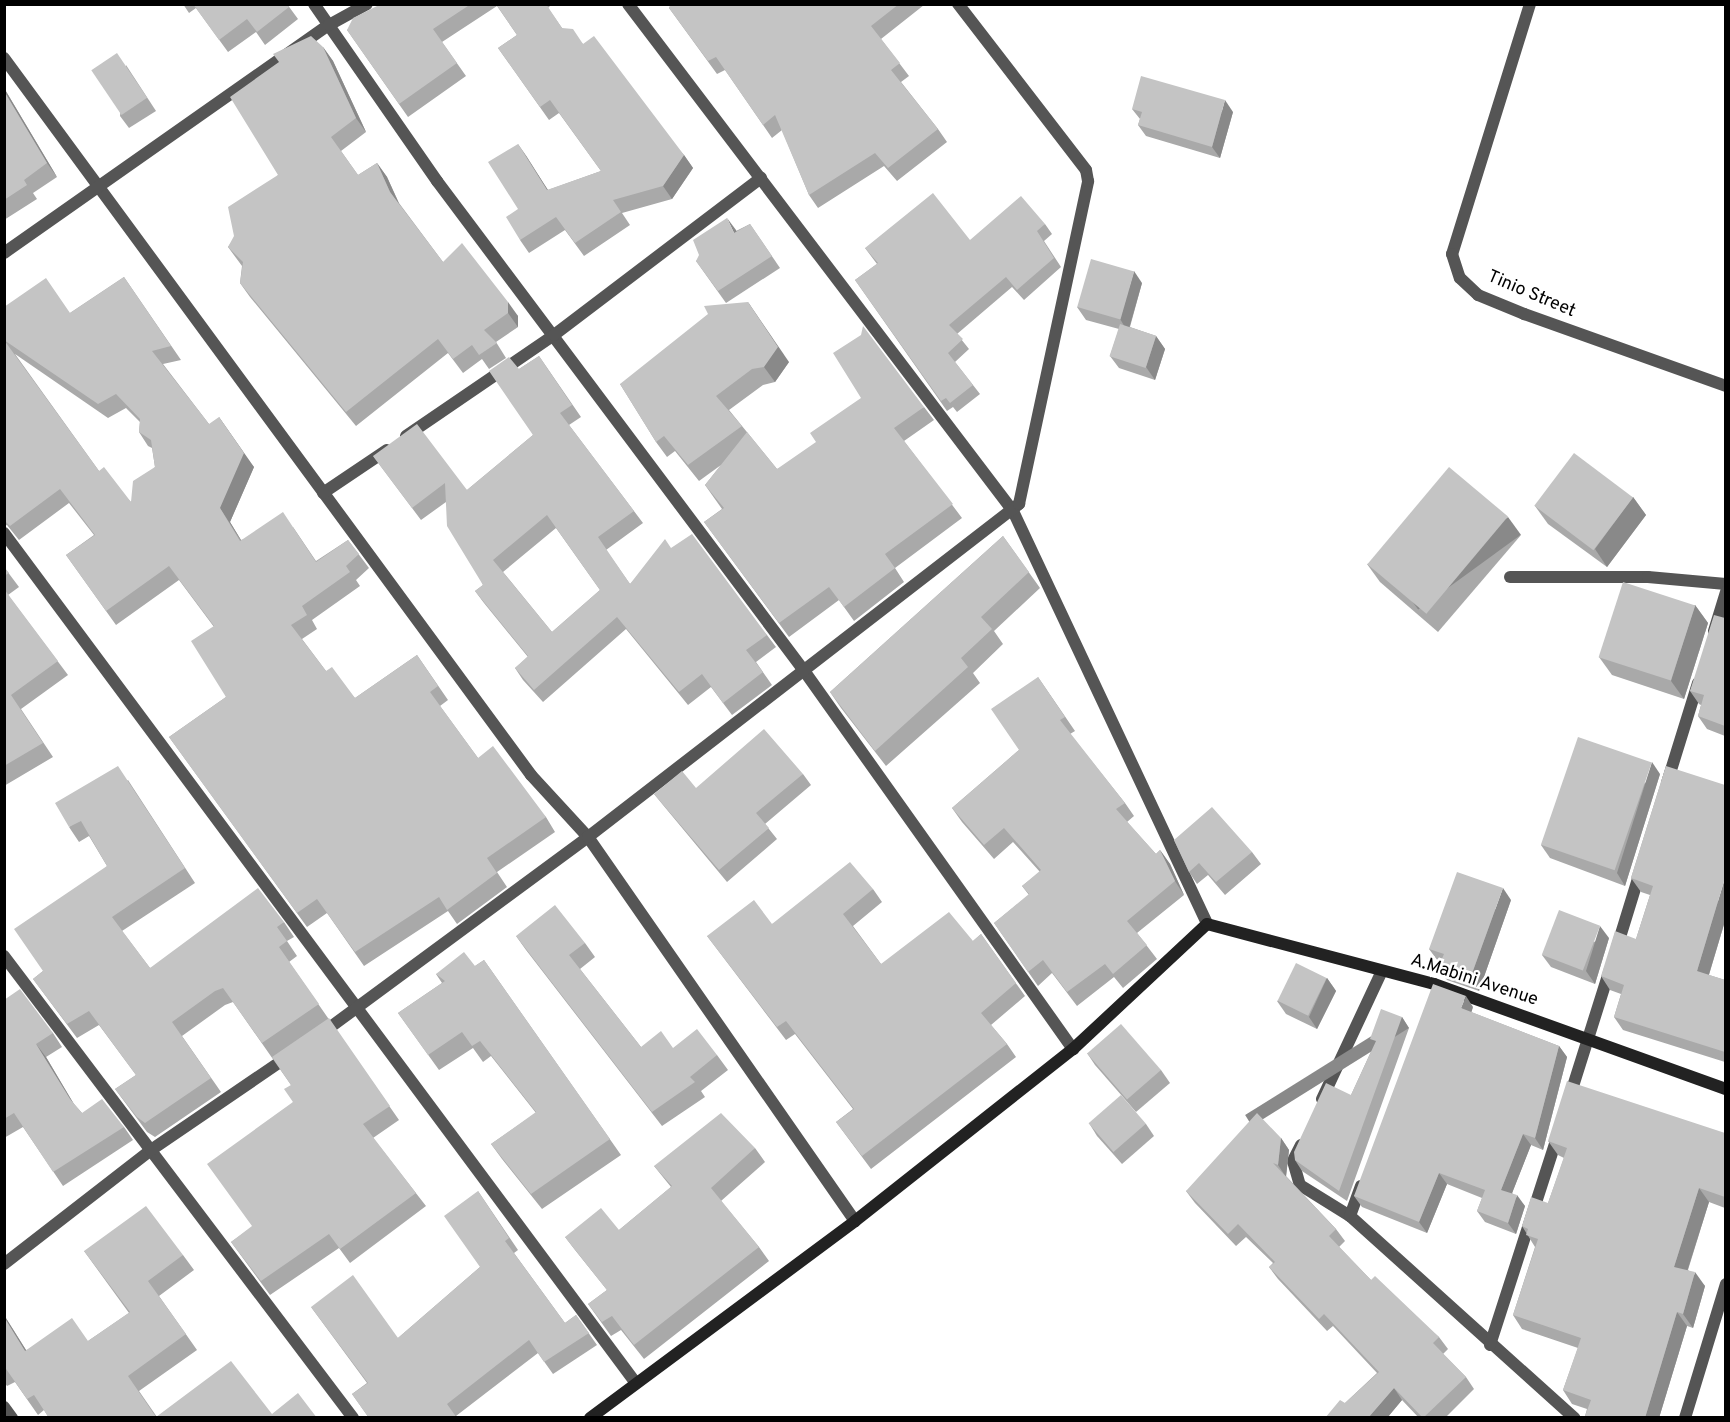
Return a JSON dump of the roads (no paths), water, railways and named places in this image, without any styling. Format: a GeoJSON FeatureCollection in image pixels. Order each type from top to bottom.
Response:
{"type":"FeatureCollection","features":[{"type":"Feature","properties":{"kind":"street"},"geometry":{"type":"LineString","coordinates":[[314,4],[554,335],[805,672],[1074,1049]]}},
{"type":"Feature","properties":{"kind":"street"},"geometry":{"type":"LineString","coordinates":[[4,253],[328,25],[367,4]]}},
{"type":"Feature","properties":{"kind":"street"},"geometry":{"type":"LineString","coordinates":[[590,1418],[635,1382],[855,1221],[1074,1049],[1207,924],[1013,511],[628,4]]}},
{"type":"Feature","properties":{"kind":"street"},"geometry":{"type":"LineString","coordinates":[[4,1264],[151,1150],[360,1007],[588,837],[1013,511],[1026,493],[1088,181],[1086,170],[958,4]]}},
{"type":"Feature","properties":{"kind":"street","name":"Tinio Street"},"geometry":{"type":"LineString","coordinates":[[1530,4],[1452,254],[1460,278],[1478,295],[1524,314],[1725,386]]}},
{"type":"Feature","properties":{"kind":"street"},"geometry":{"type":"LineString","coordinates":[[4,58],[531,775],[588,837],[855,1221]]}},
{"type":"Feature","properties":{"kind":"street"},"geometry":{"type":"LineString","coordinates":[[323,493],[554,335],[761,178]]}},
{"type":"Feature","properties":{"kind":"street"},"geometry":{"type":"LineString","coordinates":[[4,533],[360,1007],[635,1382]]}},
{"type":"Feature","properties":{"kind":"street"},"geometry":{"type":"LineString","coordinates":[[1510,577],[1648,577],[1725,584]]}},
{"type":"Feature","properties":{"kind":"street"},"geometry":{"type":"LineString","coordinates":[[1708,650],[1725,592]]}},
{"type":"Feature","properties":{"kind":"street"},"geometry":{"type":"LineString","coordinates":[[1662,798],[1701,672]]}},
{"type":"Feature","properties":{"kind":"street"},"geometry":{"type":"LineString","coordinates":[[1490,1345],[1645,855]]}},
{"type":"Feature","properties":{"kind":"street","name":"A.Mabini Avenue"},"geometry":{"type":"LineString","coordinates":[[1207,924],[1382,971],[1432,990],[1589,1038],[1725,1089]]}},
{"type":"Feature","properties":{"kind":"street"},"geometry":{"type":"LineString","coordinates":[[4,956],[353,1418]]}},
{"type":"Feature","properties":{"kind":"street"},"geometry":{"type":"LineString","coordinates":[[1318,1108],[1382,971]]}},
{"type":"Feature","properties":{"kind":"street"},"geometry":{"type":"LineString","coordinates":[[1308,1130],[1293,1161],[1294,1175],[1350,1216],[1490,1345],[1574,1418]]}},
{"type":"Feature","properties":{"kind":"street"},"geometry":{"type":"LineString","coordinates":[[1350,1216],[1366,1172]]}},
{"type":"Feature","properties":{"kind":"street"},"geometry":{"type":"LineString","coordinates":[[1685,1418],[1725,1284]]}},
{"type":"Feature","properties":{"kind":"street"},"geometry":{"type":"LineString","coordinates":[[4,1407],[12,1418]]}}]}
